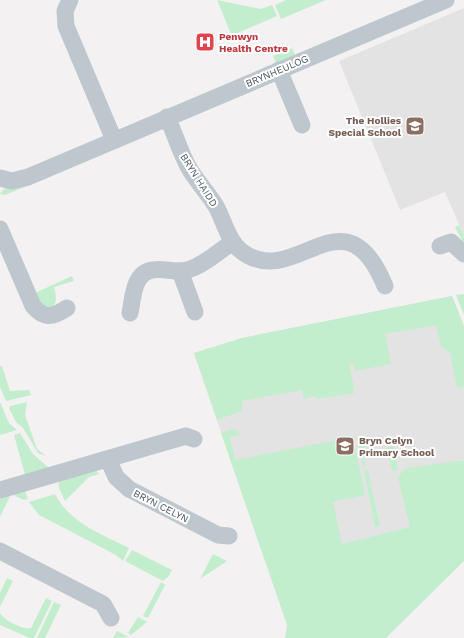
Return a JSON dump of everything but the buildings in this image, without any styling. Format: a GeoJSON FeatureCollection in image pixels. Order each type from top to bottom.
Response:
{"type":"FeatureCollection","features":[{"type":"Feature","properties":{"kind":"street"},"geometry":{"type":"LineString","coordinates":[[70,0],[66,12],[66,26],[114,140]]}},
{"type":"Feature","properties":{"kind":"street","name":"BRYNHEULOG"},"geometry":{"type":"LineString","coordinates":[[0,178],[12,181],[28,177],[442,1]]}},
{"type":"Feature","properties":{"kind":"street"},"geometry":{"type":"LineString","coordinates":[[279,70],[302,125]]}},
{"type":"Feature","properties":{"kind":"street","name":"BRYN HAIDD"},"geometry":{"type":"LineString","coordinates":[[167,118],[190,168],[216,207],[232,242],[239,250],[249,256],[272,262],[281,261],[323,243],[344,242],[355,245],[382,268],[384,286]]}},
{"type":"Feature","properties":{"kind":"street"},"geometry":{"type":"LineString","coordinates":[[0,228],[33,306],[38,312],[45,315],[56,315],[67,308]]}},
{"type":"Feature","properties":{"kind":"street"},"geometry":{"type":"LineString","coordinates":[[130,313],[136,284],[145,273],[153,270],[180,271],[193,268],[232,242]]}},
{"type":"Feature","properties":{"kind":"street"},"geometry":{"type":"LineString","coordinates":[[440,246],[451,242],[464,254]]}},
{"type":"Feature","properties":{"kind":"street"},"geometry":{"type":"LineString","coordinates":[[180,271],[195,312]]}},
{"type":"Feature","properties":{"kind":"street"},"geometry":{"type":"LineString","coordinates":[[0,490],[186,436],[194,439]]}},
{"type":"Feature","properties":{"kind":"street","name":"BRYN CELYN"},"geometry":{"type":"LineString","coordinates":[[108,459],[116,477],[129,489],[218,536],[229,536]]}},
{"type":"Feature","properties":{"kind":"street"},"geometry":{"type":"LineString","coordinates":[[0,551],[103,604],[112,618]]}},
{"type":"Feature","properties":{"kind":"shaded area","name":"The Hollies Special School"},"geometry":{"type":"Polygon","coordinates":[[[464,8],[464,236],[445,192],[400,210],[339,61],[464,8]]]}},
{"type":"Feature","properties":{"kind":"shaded area","name":"Bryn Celyn Primary School"},"geometry":{"type":"Polygon","coordinates":[[[452,296],[464,326],[464,460],[461,460],[412,534],[289,564],[262,552],[194,353],[242,338],[452,296]]]}},
{"type":"Feature","properties":{"kind":"green space"},"geometry":{"type":"Polygon","coordinates":[[[217,0],[261,9],[272,5],[277,16],[233,35],[231,34],[217,0]]]}},
{"type":"Feature","properties":{"kind":"green space"},"geometry":{"type":"Polygon","coordinates":[[[286,0],[326,0],[281,19],[275,5],[286,0]]]}},
{"type":"Feature","properties":{"kind":"green space"},"geometry":{"type":"Polygon","coordinates":[[[292,48],[296,57],[277,65],[273,56],[292,48]]]}},
{"type":"Feature","properties":{"kind":"green space"},"geometry":{"type":"Polygon","coordinates":[[[50,177],[5,195],[0,194],[5,188],[50,177]]]}},
{"type":"Feature","properties":{"kind":"green space"},"geometry":{"type":"Polygon","coordinates":[[[459,225],[464,236],[464,244],[455,227],[459,225]]]}},
{"type":"Feature","properties":{"kind":"green space"},"geometry":{"type":"Polygon","coordinates":[[[72,276],[74,281],[54,287],[56,302],[53,307],[46,311],[35,293],[72,276]]]}},
{"type":"Feature","properties":{"kind":"green space"},"geometry":{"type":"Polygon","coordinates":[[[464,294],[464,315],[456,295],[464,294]]]}},
{"type":"Feature","properties":{"kind":"green space"},"geometry":{"type":"Polygon","coordinates":[[[452,296],[464,326],[464,386],[457,388],[450,353],[441,347],[436,325],[385,334],[391,364],[355,371],[353,363],[349,364],[355,393],[317,399],[316,396],[304,399],[302,390],[242,401],[242,411],[217,420],[194,353],[242,338],[452,296]]]}},
{"type":"Feature","properties":{"kind":"green space"},"geometry":{"type":"Polygon","coordinates":[[[0,366],[2,366],[10,391],[29,390],[31,395],[6,401],[0,387],[0,366]]]}},
{"type":"Feature","properties":{"kind":"green space"},"geometry":{"type":"Polygon","coordinates":[[[0,402],[9,423],[17,430],[0,435],[0,402]]]}},
{"type":"Feature","properties":{"kind":"green space"},"geometry":{"type":"Polygon","coordinates":[[[27,402],[25,415],[37,449],[46,456],[38,453],[23,428],[16,422],[9,408],[10,406],[27,402]]]}},
{"type":"Feature","properties":{"kind":"green space"},"geometry":{"type":"Polygon","coordinates":[[[232,429],[238,431],[240,435],[230,437],[235,460],[353,437],[365,495],[333,502],[342,544],[410,527],[398,478],[407,468],[464,460],[464,561],[386,638],[285,638],[287,625],[221,433],[232,429]]]}},
{"type":"Feature","properties":{"kind":"green space"},"geometry":{"type":"Polygon","coordinates":[[[20,433],[33,454],[49,468],[25,475],[14,435],[20,433]]]}},
{"type":"Feature","properties":{"kind":"green space"},"geometry":{"type":"Polygon","coordinates":[[[363,435],[366,458],[364,458],[365,465],[363,468],[357,436],[363,435]]]}},
{"type":"Feature","properties":{"kind":"green space"},"geometry":{"type":"Polygon","coordinates":[[[393,446],[398,470],[392,471],[388,453],[375,456],[374,451],[393,446]]]}},
{"type":"Feature","properties":{"kind":"green space"},"geometry":{"type":"Polygon","coordinates":[[[96,470],[99,474],[89,477],[65,501],[59,488],[58,478],[96,470]]]}},
{"type":"Feature","properties":{"kind":"green space"},"geometry":{"type":"Polygon","coordinates":[[[368,470],[380,526],[375,527],[364,471],[368,470]]]}},
{"type":"Feature","properties":{"kind":"green space"},"geometry":{"type":"Polygon","coordinates":[[[25,491],[28,499],[24,500],[11,494],[0,517],[0,495],[25,491]]]}},
{"type":"Feature","properties":{"kind":"green space"},"geometry":{"type":"Polygon","coordinates":[[[55,494],[69,513],[87,527],[129,548],[123,561],[116,555],[39,515],[29,502],[55,494]]]}},
{"type":"Feature","properties":{"kind":"green space"},"geometry":{"type":"Polygon","coordinates":[[[132,550],[172,570],[168,577],[163,581],[125,561],[132,550]]]}},
{"type":"Feature","properties":{"kind":"green space"},"geometry":{"type":"Polygon","coordinates":[[[213,554],[227,561],[200,579],[213,554]]]}},
{"type":"Feature","properties":{"kind":"green space"},"geometry":{"type":"Polygon","coordinates":[[[7,578],[13,581],[0,607],[0,593],[7,578]]]}},
{"type":"Feature","properties":{"kind":"green space"},"geometry":{"type":"Polygon","coordinates":[[[161,582],[165,585],[148,618],[143,616],[161,582]]]}},
{"type":"Feature","properties":{"kind":"green space"},"geometry":{"type":"Polygon","coordinates":[[[46,598],[52,601],[34,638],[30,638],[0,625],[0,613],[14,624],[23,628],[31,628],[46,598]]]}},
{"type":"Feature","properties":{"kind":"green space"},"geometry":{"type":"Polygon","coordinates":[[[54,602],[61,605],[45,638],[37,638],[54,602]]]}},
{"type":"Feature","properties":{"kind":"green space"},"geometry":{"type":"Polygon","coordinates":[[[138,617],[147,622],[131,635],[128,633],[138,617]]]}},
{"type":"Feature","properties":{"kind":"green space"},"geometry":{"type":"Polygon","coordinates":[[[117,631],[129,637],[113,638],[117,631]]]}},
{"type":"Feature","properties":{"kind":"place","name":"Penwyn Health Centre"},"geometry":{"type":"Point","coordinates":[205,42]}},
{"type":"Feature","properties":{"kind":"place","name":"The Hollies Special School"},"geometry":{"type":"Point","coordinates":[415,126]}},
{"type":"Feature","properties":{"kind":"place","name":"Bryn Celyn Primary School"},"geometry":{"type":"Point","coordinates":[345,446]}}]}
